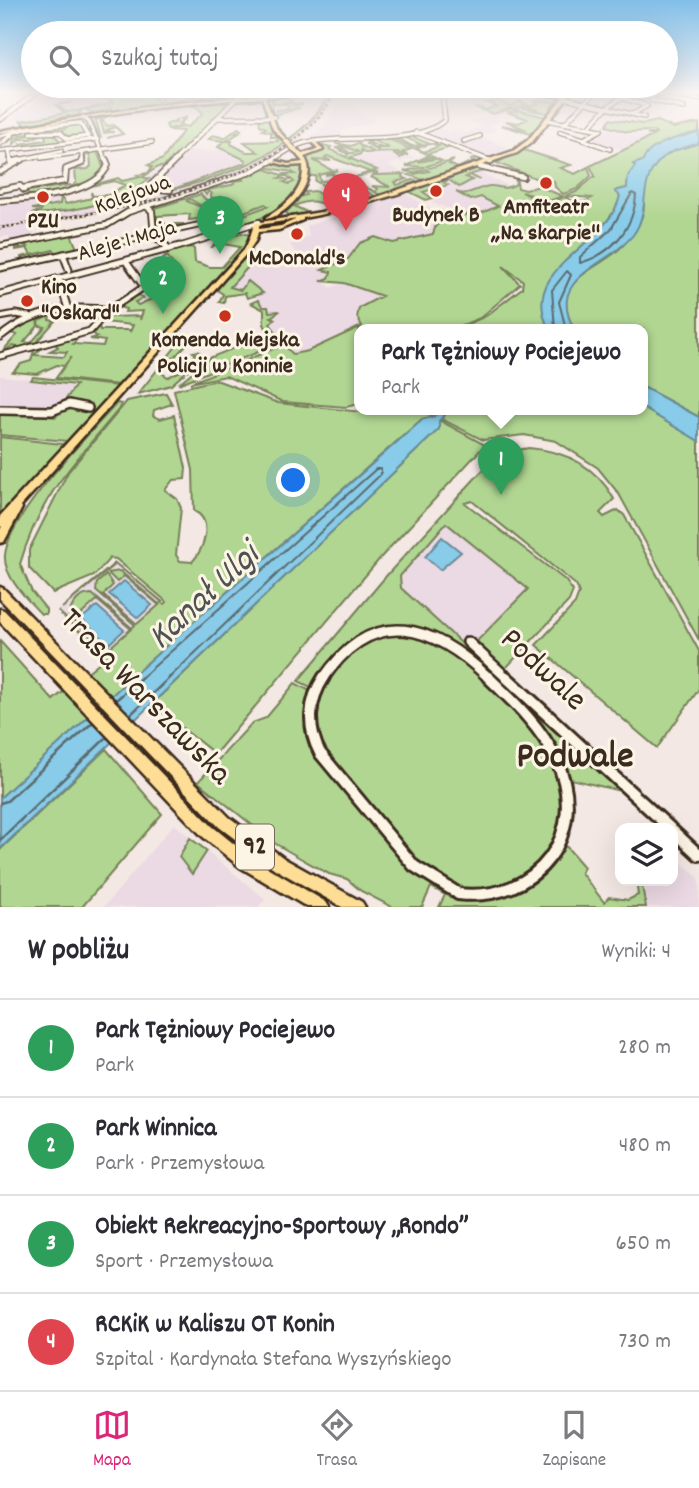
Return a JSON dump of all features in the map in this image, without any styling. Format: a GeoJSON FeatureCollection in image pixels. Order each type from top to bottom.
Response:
{"type":"FeatureCollection","features":[{"type":"Feature","properties":{"kind":"main road"},"geometry":{"type":"LineString","coordinates":[[0,548],[2,531],[18,506],[246,251],[274,229],[282,218],[288,204],[305,181],[305,163],[281,135]]}},
{"type":"Feature","properties":{"kind":"main road"},"geometry":{"type":"LineString","coordinates":[[254,231],[274,229],[491,161],[526,144],[534,135]]}},
{"type":"Feature","properties":{"kind":"main road"},"geometry":{"type":"LineString","coordinates":[[301,156],[321,150],[314,141]]}},
{"type":"Feature","properties":{"kind":"main road"},"geometry":{"type":"LineString","coordinates":[[272,161],[288,165],[305,163]]}},
{"type":"Feature","properties":{"kind":"main road"},"geometry":{"type":"LineString","coordinates":[[246,251],[254,231],[262,221],[288,204]]}},
{"type":"Feature","properties":{"kind":"main road"},"geometry":{"type":"LineString","coordinates":[[262,221],[327,212]]}},
{"type":"Feature","properties":{"kind":"main road"},"geometry":{"type":"LineString","coordinates":[[262,221],[258,228],[274,229]]}},
{"type":"Feature","properties":{"kind":"main road"},"geometry":{"type":"LineString","coordinates":[[262,221],[278,222],[274,229]]}},
{"type":"Feature","properties":{"kind":"main road","name":"Trasa Warszawska"},"geometry":{"type":"LineString","coordinates":[[0,593],[214,813],[253,846],[292,872],[356,907]]}},
{"type":"Feature","properties":{"kind":"main road","name":"Trasa Warszawska"},"geometry":{"type":"LineString","coordinates":[[0,614],[157,781],[232,852],[321,907]]}},
{"type":"Feature","properties":{"kind":"street"},"geometry":{"type":"LineString","coordinates":[[4,135],[21,135]]}},
{"type":"Feature","properties":{"kind":"street"},"geometry":{"type":"LineString","coordinates":[[61,135],[64,138],[97,139]]}},
{"type":"Feature","properties":{"kind":"street"},"geometry":{"type":"LineString","coordinates":[[0,201],[48,194],[99,179],[108,168],[96,135]]}},
{"type":"Feature","properties":{"kind":"street"},"geometry":{"type":"LineString","coordinates":[[170,190],[148,188],[200,135]]}},
{"type":"Feature","properties":{"kind":"street"},"geometry":{"type":"LineString","coordinates":[[314,141],[398,135]]}},
{"type":"Feature","properties":{"kind":"street"},"geometry":{"type":"LineString","coordinates":[[429,135],[491,161]]}},
{"type":"Feature","properties":{"kind":"street"},"geometry":{"type":"LineString","coordinates":[[571,135],[610,149]]}},
{"type":"Feature","properties":{"kind":"street"},"geometry":{"type":"LineString","coordinates":[[584,139],[591,135]]}},
{"type":"Feature","properties":{"kind":"street"},"geometry":{"type":"LineString","coordinates":[[464,141],[480,136]]}},
{"type":"Feature","properties":{"kind":"street"},"geometry":{"type":"LineString","coordinates":[[0,144],[8,137]]}},
{"type":"Feature","properties":{"kind":"street"},"geometry":{"type":"LineString","coordinates":[[0,151],[89,138]]}},
{"type":"Feature","properties":{"kind":"street","name":"Kolejowa"},"geometry":{"type":"LineString","coordinates":[[0,246],[107,225],[127,213],[227,181],[272,161],[293,147],[314,141]]}},
{"type":"Feature","properties":{"kind":"street"},"geometry":{"type":"LineString","coordinates":[[41,159],[152,142]]}},
{"type":"Feature","properties":{"kind":"street"},"geometry":{"type":"LineString","coordinates":[[9,149],[12,164]]}},
{"type":"Feature","properties":{"kind":"street"},"geometry":{"type":"LineString","coordinates":[[0,172],[21,160],[61,151]]}},
{"type":"Feature","properties":{"kind":"street"},"geometry":{"type":"LineString","coordinates":[[0,190],[65,181],[66,169],[82,163],[82,154]]}},
{"type":"Feature","properties":{"kind":"street"},"geometry":{"type":"LineString","coordinates":[[481,167],[525,176],[522,184]]}},
{"type":"Feature","properties":{"kind":"street"},"geometry":{"type":"LineString","coordinates":[[24,188],[25,197]]}},
{"type":"Feature","properties":{"kind":"street"},"geometry":{"type":"LineString","coordinates":[[147,206],[152,211],[153,233],[169,249]]}},
{"type":"Feature","properties":{"kind":"street","name":"Aleje 1 Maja"},"geometry":{"type":"LineString","coordinates":[[0,293],[127,262],[262,221]]}},
{"type":"Feature","properties":{"kind":"street"},"geometry":{"type":"LineString","coordinates":[[0,268],[209,223]]}},
{"type":"Feature","properties":{"kind":"street","name":"Aleje 1 Maja"},"geometry":{"type":"LineString","coordinates":[[222,234],[254,231]]}},
{"type":"Feature","properties":{"kind":"street"},"geometry":{"type":"LineString","coordinates":[[74,233],[80,250]]}},
{"type":"Feature","properties":{"kind":"street"},"geometry":{"type":"LineString","coordinates":[[63,254],[69,270]]}},
{"type":"Feature","properties":{"kind":"street"},"geometry":{"type":"LineString","coordinates":[[0,356],[85,334],[95,327],[109,310],[144,287],[144,283],[127,262]]}},
{"type":"Feature","properties":{"kind":"street"},"geometry":{"type":"LineString","coordinates":[[59,279],[68,309]]}},
{"type":"Feature","properties":{"kind":"street"},"geometry":{"type":"LineString","coordinates":[[0,337],[14,324],[35,317],[82,306],[109,310]]}},
{"type":"Feature","properties":{"kind":"street"},"geometry":{"type":"LineString","coordinates":[[0,317],[16,314],[35,317]]}},
{"type":"Feature","properties":{"kind":"street"},"geometry":{"type":"LineString","coordinates":[[0,410],[52,411],[69,404],[88,408]]}},
{"type":"Feature","properties":{"kind":"street"},"geometry":{"type":"LineString","coordinates":[[386,629],[422,632],[463,653],[536,725],[553,750],[563,778],[566,803],[564,829],[549,860],[520,887],[500,895],[474,897],[459,894],[414,866],[332,768],[310,732],[311,706],[317,689],[337,657],[359,640],[386,629]]}},
{"type":"Feature","properties":{"kind":"street","name":"Podwale"},"geometry":{"type":"LineString","coordinates":[[468,642],[663,823]]}},
{"type":"Feature","properties":{"kind":"street","name":"Podwale"},"geometry":{"type":"LineString","coordinates":[[678,836],[699,855]]}},
{"type":"Feature","properties":{"kind":"shaded area"},"geometry":{"type":"Polygon","coordinates":[[[193,135],[196,135],[171,162],[147,183],[99,206],[178,188],[165,189],[168,185],[155,184],[187,150],[213,152],[221,148],[248,160],[202,181],[261,157],[296,135],[304,135],[243,170],[148,201],[33,225],[34,236],[9,241],[9,236],[0,237],[0,204],[58,195],[61,205],[32,214],[47,213],[86,206],[128,192],[167,164],[193,135]]]}},
{"type":"Feature","properties":{"kind":"shaded area"},"geometry":{"type":"Polygon","coordinates":[[[313,135],[345,136],[322,140],[311,137],[313,135]]]}},
{"type":"Feature","properties":{"kind":"shaded area"},"geometry":{"type":"Polygon","coordinates":[[[437,135],[481,135],[479,136],[509,148],[485,156],[437,135]]]}},
{"type":"Feature","properties":{"kind":"shaded area"},"geometry":{"type":"Polygon","coordinates":[[[593,135],[655,135],[626,151],[587,139],[593,135]]]}},
{"type":"Feature","properties":{"kind":"shaded area"},"geometry":{"type":"Polygon","coordinates":[[[394,149],[414,158],[389,165],[399,171],[384,176],[374,172],[378,169],[373,170],[349,158],[394,149]]]}},
{"type":"Feature","properties":{"kind":"shaded area"},"geometry":{"type":"Polygon","coordinates":[[[473,170],[512,187],[482,197],[499,206],[475,216],[447,213],[453,210],[432,203],[435,199],[423,200],[409,192],[473,170]]]}},
{"type":"Feature","properties":{"kind":"shaded area"},"geometry":{"type":"Polygon","coordinates":[[[406,194],[446,217],[433,234],[393,243],[386,240],[360,243],[348,259],[323,271],[331,271],[329,278],[322,281],[331,288],[344,283],[383,296],[359,309],[354,316],[360,324],[354,324],[354,330],[308,351],[293,354],[270,332],[265,310],[255,297],[225,289],[247,260],[260,265],[297,253],[290,245],[309,236],[307,226],[406,194]]]}},
{"type":"Feature","properties":{"kind":"shaded area"},"geometry":{"type":"Polygon","coordinates":[[[0,376],[107,388],[60,439],[0,432],[0,376]]]}},
{"type":"Feature","properties":{"kind":"shaded area"},"geometry":{"type":"Polygon","coordinates":[[[446,523],[529,590],[468,650],[401,588],[400,576],[446,523]]]}},
{"type":"Feature","properties":{"kind":"shaded area"},"geometry":{"type":"Polygon","coordinates":[[[115,563],[166,604],[106,657],[58,611],[115,563]]]}},
{"type":"Feature","properties":{"kind":"shaded area"},"geometry":{"type":"Polygon","coordinates":[[[174,824],[265,899],[258,907],[104,907],[174,824]]]}},
{"type":"Feature","properties":{"kind":"shaded area"},"geometry":{"type":"Polygon","coordinates":[[[678,860],[699,878],[699,907],[646,907],[642,886],[678,886],[678,860]]]}},
{"type":"Feature","properties":{"kind":"green space"},"geometry":{"type":"Polygon","coordinates":[[[40,135],[31,139],[19,139],[14,144],[14,138],[40,135]]]}},
{"type":"Feature","properties":{"kind":"green space"},"geometry":{"type":"Polygon","coordinates":[[[45,135],[55,135],[62,143],[20,144],[46,140],[45,135]]]}},
{"type":"Feature","properties":{"kind":"green space"},"geometry":{"type":"Polygon","coordinates":[[[180,135],[198,135],[168,166],[177,154],[163,167],[158,167],[143,177],[149,179],[124,195],[94,205],[32,214],[42,210],[32,209],[60,204],[61,197],[66,204],[92,198],[91,192],[93,196],[108,195],[125,185],[114,181],[86,187],[118,178],[122,181],[140,177],[137,175],[148,173],[152,167],[148,165],[163,159],[180,135]]]}},
{"type":"Feature","properties":{"kind":"green space"},"geometry":{"type":"Polygon","coordinates":[[[213,135],[225,138],[235,135],[226,141],[232,141],[231,144],[246,152],[258,152],[244,142],[278,141],[277,137],[271,137],[277,135],[284,142],[295,135],[262,157],[240,168],[171,190],[245,163],[246,160],[218,147],[224,141],[209,139],[213,135]]]}},
{"type":"Feature","properties":{"kind":"green space"},"geometry":{"type":"Polygon","coordinates":[[[651,135],[688,135],[654,150],[630,176],[627,188],[617,190],[620,196],[612,214],[568,259],[545,290],[543,308],[548,324],[468,324],[486,316],[522,288],[523,281],[503,266],[520,284],[480,318],[465,324],[361,324],[357,317],[359,308],[382,296],[344,283],[321,281],[329,278],[331,272],[322,270],[348,259],[360,243],[375,237],[393,243],[433,234],[436,225],[443,223],[446,217],[436,211],[475,216],[498,206],[481,197],[471,200],[456,192],[464,193],[489,186],[504,188],[516,184],[515,178],[509,175],[487,171],[470,175],[480,180],[469,175],[465,177],[472,180],[459,187],[449,180],[443,182],[448,185],[423,192],[432,198],[426,200],[406,190],[478,166],[523,175],[516,177],[518,188],[526,190],[539,186],[562,196],[549,201],[564,197],[579,202],[592,198],[565,196],[576,192],[595,176],[590,166],[653,136],[651,135]],[[522,192],[537,200],[549,201],[522,192]]]}},
{"type":"Feature","properties":{"kind":"green space"},"geometry":{"type":"Polygon","coordinates":[[[411,136],[430,144],[416,148],[424,152],[439,146],[433,144],[438,142],[448,148],[427,154],[414,148],[403,152],[408,155],[403,154],[405,156],[400,158],[393,154],[401,155],[398,152],[376,153],[378,150],[370,147],[373,145],[365,144],[370,143],[380,147],[376,148],[389,148],[372,140],[391,140],[409,149],[411,147],[396,140],[400,139],[412,146],[422,145],[404,137],[411,136]]]}},
{"type":"Feature","properties":{"kind":"green space"},"geometry":{"type":"Polygon","coordinates":[[[324,141],[319,144],[331,147],[329,149],[346,157],[348,154],[340,150],[343,149],[335,148],[341,147],[350,153],[359,152],[335,143],[351,146],[360,142],[359,145],[375,153],[364,153],[361,149],[361,154],[349,158],[377,170],[372,172],[377,173],[376,175],[404,174],[402,177],[407,179],[395,182],[397,185],[413,180],[422,182],[380,195],[354,181],[358,180],[356,182],[375,192],[378,189],[372,186],[390,187],[371,177],[375,174],[353,178],[370,172],[327,156],[325,158],[331,161],[313,160],[333,171],[338,170],[319,175],[320,181],[343,180],[331,174],[325,175],[332,173],[346,180],[326,187],[315,181],[316,176],[311,176],[307,157],[322,151],[323,148],[318,144],[319,142],[324,141]]]}},
{"type":"Feature","properties":{"kind":"green space"},"geometry":{"type":"Polygon","coordinates":[[[532,143],[524,150],[571,165],[560,168],[575,174],[588,167],[591,176],[577,189],[563,194],[555,187],[554,181],[540,180],[497,163],[532,143]]]}},
{"type":"Feature","properties":{"kind":"green space"},"geometry":{"type":"Polygon","coordinates":[[[699,143],[699,417],[648,390],[648,324],[572,324],[567,311],[567,296],[572,285],[618,250],[632,233],[643,213],[645,184],[649,174],[672,152],[699,143]]]}},
{"type":"Feature","properties":{"kind":"green space"},"geometry":{"type":"Polygon","coordinates":[[[97,151],[103,167],[101,174],[92,181],[80,187],[27,196],[29,188],[33,187],[30,191],[70,185],[72,187],[76,182],[75,170],[88,169],[91,166],[90,155],[86,155],[84,164],[84,155],[97,151]]]}},
{"type":"Feature","properties":{"kind":"green space"},"geometry":{"type":"Polygon","coordinates":[[[427,156],[442,161],[427,166],[430,168],[454,160],[449,164],[458,168],[468,163],[474,165],[471,160],[477,158],[484,162],[426,181],[409,175],[429,171],[426,169],[413,173],[404,171],[425,167],[406,166],[425,157],[428,158],[418,162],[434,159],[427,156]]]}},
{"type":"Feature","properties":{"kind":"green space"},"geometry":{"type":"Polygon","coordinates":[[[273,163],[303,167],[301,180],[288,201],[264,217],[219,233],[216,230],[238,222],[238,217],[268,206],[265,204],[226,219],[232,221],[211,228],[209,224],[222,222],[212,221],[212,218],[215,220],[237,212],[214,217],[208,207],[204,207],[207,204],[200,205],[190,199],[187,201],[203,208],[207,218],[189,220],[190,214],[157,216],[157,221],[163,221],[164,224],[184,224],[155,231],[152,209],[201,194],[209,201],[222,202],[221,197],[216,200],[210,196],[212,194],[209,191],[206,195],[203,191],[231,185],[234,183],[230,181],[243,180],[241,177],[255,175],[254,171],[262,168],[285,176],[279,178],[289,180],[284,182],[294,182],[285,174],[295,174],[292,172],[264,167],[273,163]]]}},
{"type":"Feature","properties":{"kind":"green space"},"geometry":{"type":"Polygon","coordinates":[[[348,182],[377,197],[335,209],[306,202],[294,206],[309,213],[291,216],[286,213],[299,197],[306,195],[305,192],[315,191],[335,204],[340,203],[336,197],[339,195],[352,198],[334,188],[343,187],[343,190],[366,195],[348,182]]]}},
{"type":"Feature","properties":{"kind":"green space"},"geometry":{"type":"Polygon","coordinates":[[[242,233],[250,235],[245,246],[119,385],[56,378],[71,357],[64,366],[57,365],[37,374],[13,372],[21,364],[31,361],[34,350],[41,349],[34,355],[64,357],[67,352],[50,351],[58,347],[55,344],[78,338],[73,344],[103,346],[105,341],[90,339],[97,337],[93,333],[99,326],[100,330],[130,332],[133,325],[103,322],[111,313],[111,317],[141,316],[140,320],[143,311],[125,312],[126,309],[118,307],[139,295],[143,298],[135,302],[138,305],[161,295],[157,292],[161,286],[150,286],[169,283],[167,280],[175,267],[168,257],[162,259],[172,251],[191,247],[194,249],[195,262],[210,267],[222,267],[240,247],[218,243],[211,248],[220,239],[242,233]]]}},
{"type":"Feature","properties":{"kind":"green space"},"geometry":{"type":"Polygon","coordinates":[[[71,234],[77,249],[56,253],[54,250],[23,257],[27,260],[22,261],[21,257],[31,255],[27,248],[15,250],[15,245],[22,245],[17,249],[29,247],[23,245],[71,234]]]}},
{"type":"Feature","properties":{"kind":"green space"},"geometry":{"type":"Polygon","coordinates":[[[246,254],[258,256],[230,287],[241,290],[248,281],[263,293],[247,298],[245,293],[225,296],[224,303],[219,302],[223,294],[217,290],[246,254]]]}},
{"type":"Feature","properties":{"kind":"green space"},"geometry":{"type":"Polygon","coordinates":[[[258,300],[263,307],[268,307],[269,312],[280,311],[271,317],[275,319],[270,324],[277,333],[274,336],[281,343],[178,384],[209,358],[269,334],[264,324],[264,310],[251,303],[258,300]]]}},
{"type":"Feature","properties":{"kind":"green space"},"geometry":{"type":"Polygon","coordinates":[[[50,316],[49,320],[55,321],[35,344],[16,350],[18,347],[12,346],[0,354],[17,335],[11,333],[16,328],[37,319],[38,326],[24,342],[31,343],[45,327],[39,326],[38,321],[50,316]]]}},
{"type":"Feature","properties":{"kind":"green space"},"geometry":{"type":"Polygon","coordinates":[[[172,330],[0,519],[0,437],[62,444],[70,441],[172,330]]]}},
{"type":"Feature","properties":{"kind":"green space"},"geometry":{"type":"Polygon","coordinates":[[[354,330],[354,405],[346,407],[283,402],[226,376],[190,383],[283,345],[293,354],[308,351],[354,330]]]}},
{"type":"Feature","properties":{"kind":"green space"},"geometry":{"type":"Polygon","coordinates":[[[182,339],[187,344],[160,372],[168,377],[181,371],[196,354],[193,352],[198,351],[204,356],[171,385],[138,394],[182,339]]]}},
{"type":"Feature","properties":{"kind":"green space"},"geometry":{"type":"Polygon","coordinates":[[[33,377],[118,386],[67,441],[0,435],[0,411],[30,410],[23,414],[56,417],[57,415],[52,414],[54,411],[64,411],[59,409],[75,406],[75,411],[88,408],[72,404],[61,406],[76,385],[31,380],[33,377]]]}},
{"type":"Feature","properties":{"kind":"green space"},"geometry":{"type":"Polygon","coordinates":[[[216,380],[278,403],[354,411],[354,415],[434,416],[422,419],[146,664],[0,798],[0,641],[53,700],[106,657],[58,611],[104,653],[106,651],[69,616],[76,600],[92,594],[132,628],[135,625],[96,591],[97,583],[106,575],[113,585],[103,595],[137,624],[159,605],[124,576],[117,582],[108,573],[120,571],[159,604],[162,602],[116,564],[62,608],[115,563],[165,604],[167,602],[116,559],[110,558],[94,576],[53,593],[29,568],[29,550],[68,472],[127,401],[166,393],[172,404],[154,410],[153,416],[160,419],[174,415],[186,468],[185,479],[173,480],[165,490],[177,499],[181,508],[176,555],[180,561],[192,562],[205,535],[204,521],[194,511],[193,470],[174,390],[216,380]],[[97,600],[75,620],[107,650],[131,629],[97,600]]]}},
{"type":"Feature","properties":{"kind":"green space"},"geometry":{"type":"Polygon","coordinates":[[[117,403],[121,404],[119,409],[48,499],[28,539],[20,564],[32,592],[46,609],[46,614],[41,614],[17,588],[8,572],[5,555],[10,538],[35,497],[117,403]]]}},
{"type":"Feature","properties":{"kind":"green space"},"geometry":{"type":"Polygon","coordinates":[[[648,411],[699,441],[699,640],[619,494],[598,468],[556,441],[524,435],[483,440],[441,419],[445,415],[648,415],[648,411]]]}},
{"type":"Feature","properties":{"kind":"green space"},"geometry":{"type":"Polygon","coordinates":[[[439,420],[485,445],[382,556],[215,754],[152,704],[439,429],[439,420]]]}},
{"type":"Feature","properties":{"kind":"green space"},"geometry":{"type":"Polygon","coordinates":[[[529,448],[567,457],[589,469],[607,487],[614,499],[600,513],[604,517],[618,510],[624,515],[699,651],[699,689],[657,748],[536,645],[575,604],[579,593],[576,585],[472,501],[465,503],[565,580],[573,591],[569,601],[504,670],[477,641],[528,589],[446,523],[400,576],[401,588],[571,743],[563,752],[572,744],[620,787],[620,791],[571,779],[573,811],[565,845],[584,867],[581,873],[604,902],[609,897],[628,900],[638,895],[637,886],[642,886],[646,907],[439,907],[445,895],[431,887],[422,907],[392,907],[361,891],[347,879],[329,874],[276,844],[198,782],[252,723],[266,718],[295,683],[310,691],[311,687],[298,681],[387,575],[480,473],[502,456],[529,448]]]}},
{"type":"Feature","properties":{"kind":"green space"},"geometry":{"type":"Polygon","coordinates":[[[106,749],[162,814],[82,907],[0,907],[0,850],[106,749]]]}},
{"type":"Feature","properties":{"kind":"green space"},"geometry":{"type":"Polygon","coordinates":[[[190,838],[207,851],[192,874],[179,857],[190,838]]]}},
{"type":"Feature","properties":{"kind":"water"},"geometry":{"type":"Polygon","coordinates":[[[699,135],[699,143],[668,154],[651,172],[639,225],[633,235],[573,284],[567,296],[567,311],[572,324],[547,324],[542,307],[545,289],[554,273],[612,214],[620,196],[615,191],[627,188],[628,176],[635,166],[633,164],[643,161],[652,149],[676,138],[699,135]]]}},
{"type":"Feature","properties":{"kind":"water"},"geometry":{"type":"Polygon","coordinates":[[[648,390],[699,417],[699,441],[648,411],[648,390]]]}},
{"type":"Feature","properties":{"kind":"water"},"geometry":{"type":"Polygon","coordinates":[[[444,415],[439,421],[439,429],[0,849],[0,798],[146,664],[423,419],[444,415]]]}},
{"type":"Feature","properties":{"kind":"water"},"geometry":{"type":"Polygon","coordinates":[[[442,537],[461,552],[440,570],[425,557],[442,537]]]}},
{"type":"Feature","properties":{"kind":"water"},"geometry":{"type":"Polygon","coordinates":[[[124,581],[152,605],[138,618],[109,594],[124,581]]]}},
{"type":"Feature","properties":{"kind":"water"},"geometry":{"type":"Polygon","coordinates":[[[97,606],[124,630],[109,644],[81,619],[97,606]]]}},
{"type":"Feature","properties":{"kind":"railway"},"geometry":{"type":"LineString","coordinates":[[0,228],[88,214],[186,192],[232,176],[274,154],[298,135]]}},
{"type":"Feature","properties":{"kind":"place","name":"Amfiteatr ,,Na skarpie''"},"geometry":{"type":"Point","coordinates":[546,183]}},
{"type":"Feature","properties":{"kind":"place","name":"Budynek B"},"geometry":{"type":"Point","coordinates":[436,191]}},
{"type":"Feature","properties":{"kind":"place","name":"PZU"},"geometry":{"type":"Point","coordinates":[43,197]}},
{"type":"Feature","properties":{"kind":"place","name":"RCKiK w Kaliszu OT Konin"},"geometry":{"type":"Point","coordinates":[346,231]}},
{"type":"Feature","properties":{"kind":"place","name":"McDonald's"},"geometry":{"type":"Point","coordinates":[297,234]}},
{"type":"Feature","properties":{"kind":"place","name":"Obiekt Rekreacyjno-Sportowy „Rondo”"},"geometry":{"type":"Point","coordinates":[220,254]}},
{"type":"Feature","properties":{"kind":"place","name":"Kino \"Oskard\""},"geometry":{"type":"Point","coordinates":[27,301]}},
{"type":"Feature","properties":{"kind":"place","name":"Park Winnica"},"geometry":{"type":"Point","coordinates":[163,314]}},
{"type":"Feature","properties":{"kind":"place","name":"Komenda Miejska Policji w Koninie"},"geometry":{"type":"Point","coordinates":[225,316]}},
{"type":"Feature","properties":{"kind":"place","name":"Park Tężniowy Pociejewo"},"geometry":{"type":"Point","coordinates":[501,495]}},
{"type":"Feature","properties":{"kind":"district","name":"Podwale"},"geometry":{"type":"Point","coordinates":[575,758]}},
{"type":"Feature","properties":{"kind":"water label","name":"Kanał Ulgi"},"geometry":{"type":"Point","coordinates":[205,598]}}]}
